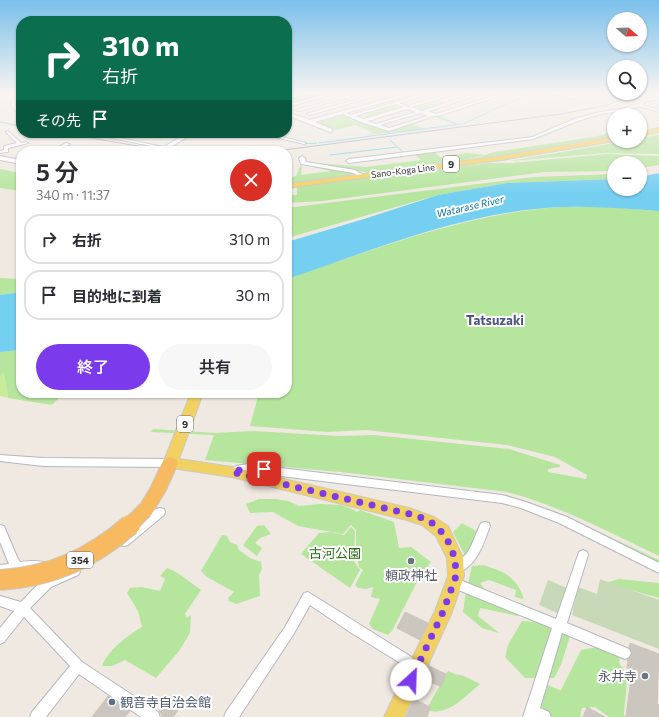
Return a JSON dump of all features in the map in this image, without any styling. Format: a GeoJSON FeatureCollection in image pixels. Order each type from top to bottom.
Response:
{"type":"FeatureCollection","features":[{"type":"Feature","properties":{"kind":"highway","name":"354"},"geometry":{"type":"LineString","coordinates":[[0,580],[20,579],[50,572],[80,560],[118,537],[152,511],[158,490],[172,459]]}},
{"type":"Feature","properties":{"kind":"main road"},"geometry":{"type":"LineString","coordinates":[[647,132],[659,131]]}},
{"type":"Feature","properties":{"kind":"main road","name":"Sano-Koga Line"},"geometry":{"type":"LineString","coordinates":[[292,185],[500,158],[607,140]]}},
{"type":"Feature","properties":{"kind":"main road"},"geometry":{"type":"LineString","coordinates":[[0,158],[16,161]]}},
{"type":"Feature","properties":{"kind":"main road","name":"9"},"geometry":{"type":"LineString","coordinates":[[172,459],[195,398]]}},
{"type":"Feature","properties":{"kind":"main road"},"geometry":{"type":"LineString","coordinates":[[172,459],[410,514],[428,520],[436,525],[447,539],[455,558],[456,576],[394,717]]}},
{"type":"Feature","properties":{"kind":"street"},"geometry":{"type":"LineString","coordinates":[[324,127],[330,130]]}},
{"type":"Feature","properties":{"kind":"street"},"geometry":{"type":"LineString","coordinates":[[382,127],[389,130],[397,127]]}},
{"type":"Feature","properties":{"kind":"street"},"geometry":{"type":"LineString","coordinates":[[349,160],[533,138],[560,127]]}},
{"type":"Feature","properties":{"kind":"street"},"geometry":{"type":"LineString","coordinates":[[7,132],[20,144]]}},
{"type":"Feature","properties":{"kind":"street"},"geometry":{"type":"LineString","coordinates":[[123,138],[152,146]]}},
{"type":"Feature","properties":{"kind":"street"},"geometry":{"type":"LineString","coordinates":[[168,146],[182,138]]}},
{"type":"Feature","properties":{"kind":"street"},"geometry":{"type":"LineString","coordinates":[[282,138],[304,143]]}},
{"type":"Feature","properties":{"kind":"street"},"geometry":{"type":"LineString","coordinates":[[0,152],[6,151],[6,147],[26,143]]}},
{"type":"Feature","properties":{"kind":"street"},"geometry":{"type":"LineString","coordinates":[[64,146],[68,144]]}},
{"type":"Feature","properties":{"kind":"street"},"geometry":{"type":"LineString","coordinates":[[302,158],[303,164],[355,172],[362,176]]}},
{"type":"Feature","properties":{"kind":"street"},"geometry":{"type":"LineString","coordinates":[[0,458],[43,462],[172,459]]}},
{"type":"Feature","properties":{"kind":"street"},"geometry":{"type":"LineString","coordinates":[[232,472],[248,468],[502,499],[548,513],[659,568]]}},
{"type":"Feature","properties":{"kind":"street"},"geometry":{"type":"LineString","coordinates":[[0,638],[23,608],[47,583],[58,580],[105,555],[140,530],[152,511]]}},
{"type":"Feature","properties":{"kind":"street"},"geometry":{"type":"LineString","coordinates":[[485,526],[469,560],[456,576],[560,626],[625,654]]}},
{"type":"Feature","properties":{"kind":"street"},"geometry":{"type":"LineString","coordinates":[[0,529],[18,568]]}},
{"type":"Feature","properties":{"kind":"street"},"geometry":{"type":"LineString","coordinates":[[544,717],[531,714],[557,630],[560,626],[583,555]]}},
{"type":"Feature","properties":{"kind":"street"},"geometry":{"type":"LineString","coordinates":[[0,570],[38,565],[46,567]]}},
{"type":"Feature","properties":{"kind":"street"},"geometry":{"type":"LineString","coordinates":[[231,717],[289,631],[304,606],[308,596],[354,628],[417,667]]}},
{"type":"Feature","properties":{"kind":"street"},"geometry":{"type":"LineString","coordinates":[[0,600],[23,608],[78,666],[154,717]]}},
{"type":"Feature","properties":{"kind":"street"},"geometry":{"type":"LineString","coordinates":[[37,717],[78,666]]}},
{"type":"Feature","properties":{"kind":"green space"},"geometry":{"type":"Polygon","coordinates":[[[330,127],[346,127],[336,130],[330,127]]]}},
{"type":"Feature","properties":{"kind":"green space"},"geometry":{"type":"Polygon","coordinates":[[[361,127],[378,127],[388,131],[399,127],[421,127],[425,129],[367,135],[373,133],[361,127]]]}},
{"type":"Feature","properties":{"kind":"green space"},"geometry":{"type":"Polygon","coordinates":[[[607,134],[607,139],[507,156],[451,163],[480,157],[494,152],[607,134]]]}},
{"type":"Feature","properties":{"kind":"green space"},"geometry":{"type":"Polygon","coordinates":[[[659,135],[659,154],[605,153],[510,161],[607,144],[607,148],[647,148],[647,137],[659,135]]]}},
{"type":"Feature","properties":{"kind":"green space"},"geometry":{"type":"Polygon","coordinates":[[[607,142],[494,162],[480,162],[607,142]]]}},
{"type":"Feature","properties":{"kind":"green space"},"geometry":{"type":"Polygon","coordinates":[[[433,151],[440,157],[467,153],[486,155],[441,165],[372,173],[308,164],[305,162],[366,167],[421,160],[414,154],[433,151]]]}},
{"type":"Feature","properties":{"kind":"green space"},"geometry":{"type":"Polygon","coordinates":[[[607,154],[659,156],[659,165],[647,167],[647,156],[607,156],[607,171],[545,172],[322,201],[292,203],[292,195],[297,195],[297,187],[490,163],[512,163],[607,154]]]}},
{"type":"Feature","properties":{"kind":"green space"},"geometry":{"type":"Polygon","coordinates":[[[300,166],[302,166],[301,175],[330,171],[311,166],[351,172],[354,174],[345,177],[292,183],[292,177],[296,176],[300,166]]]}},
{"type":"Feature","properties":{"kind":"green space"},"geometry":{"type":"Polygon","coordinates":[[[0,169],[16,172],[16,190],[0,188],[0,169]]]}},
{"type":"Feature","properties":{"kind":"green space"},"geometry":{"type":"Polygon","coordinates":[[[607,174],[607,179],[507,183],[438,195],[292,237],[292,207],[534,177],[607,174]]]}},
{"type":"Feature","properties":{"kind":"green space"},"geometry":{"type":"Polygon","coordinates":[[[561,207],[605,207],[659,211],[659,556],[565,512],[507,492],[340,472],[205,460],[214,435],[151,432],[153,429],[215,433],[252,431],[339,436],[374,435],[509,449],[560,465],[560,467],[548,469],[548,472],[586,479],[587,475],[555,457],[507,445],[366,430],[327,432],[250,426],[258,398],[292,398],[292,277],[422,234],[491,217],[561,207]]]}},
{"type":"Feature","properties":{"kind":"green space"},"geometry":{"type":"Polygon","coordinates":[[[0,278],[16,279],[16,293],[0,295],[0,278]]]}},
{"type":"Feature","properties":{"kind":"green space"},"geometry":{"type":"Polygon","coordinates":[[[16,350],[16,398],[59,398],[52,405],[8,398],[4,374],[0,374],[0,352],[16,350]]]}},
{"type":"Feature","properties":{"kind":"green space"},"geometry":{"type":"Polygon","coordinates":[[[4,373],[8,398],[0,396],[0,374],[4,373]]]}},
{"type":"Feature","properties":{"kind":"green space"},"geometry":{"type":"Polygon","coordinates":[[[385,481],[507,495],[557,512],[659,560],[659,565],[502,496],[385,481]]]}},
{"type":"Feature","properties":{"kind":"green space"},"geometry":{"type":"Polygon","coordinates":[[[259,499],[288,501],[299,506],[320,504],[340,505],[357,512],[360,510],[394,522],[399,548],[411,547],[431,562],[420,576],[392,631],[388,635],[373,629],[369,624],[380,599],[371,597],[373,587],[366,589],[358,588],[355,585],[363,570],[359,567],[356,552],[356,530],[351,525],[343,534],[298,526],[273,512],[250,513],[246,504],[259,499]]]}},
{"type":"Feature","properties":{"kind":"green space"},"geometry":{"type":"Polygon","coordinates":[[[462,523],[478,532],[466,558],[453,532],[462,523]]]}},
{"type":"Feature","properties":{"kind":"green space"},"geometry":{"type":"Polygon","coordinates":[[[264,525],[271,534],[260,538],[255,543],[262,548],[257,556],[243,545],[257,526],[264,525]]]}},
{"type":"Feature","properties":{"kind":"green space","name":"古河公園"},"geometry":{"type":"Polygon","coordinates":[[[351,527],[355,531],[354,561],[360,570],[350,588],[301,554],[319,533],[330,532],[344,535],[351,527]]]}},
{"type":"Feature","properties":{"kind":"green space"},"geometry":{"type":"Polygon","coordinates":[[[222,535],[227,536],[230,542],[237,545],[239,550],[250,558],[261,562],[262,569],[259,575],[260,596],[236,604],[229,601],[228,598],[234,592],[207,577],[201,571],[222,535]]]}},
{"type":"Feature","properties":{"kind":"green space"},"geometry":{"type":"Polygon","coordinates":[[[483,565],[498,570],[509,576],[521,591],[524,599],[515,597],[516,590],[489,580],[480,583],[488,592],[494,595],[525,605],[518,616],[480,608],[478,616],[499,633],[482,628],[463,612],[472,566],[483,565]]]}},
{"type":"Feature","properties":{"kind":"green space"},"geometry":{"type":"Polygon","coordinates":[[[167,568],[179,574],[201,590],[185,614],[187,618],[191,615],[190,633],[179,651],[156,678],[125,660],[112,666],[102,666],[113,649],[124,639],[142,627],[138,611],[127,593],[130,588],[142,587],[160,591],[165,579],[160,576],[167,568]]]}},
{"type":"Feature","properties":{"kind":"green space"},"geometry":{"type":"Polygon","coordinates":[[[600,579],[659,600],[659,649],[572,615],[578,587],[597,594],[600,579]]]}},
{"type":"Feature","properties":{"kind":"green space"},"geometry":{"type":"Polygon","coordinates":[[[619,579],[659,583],[659,598],[606,583],[619,579]]]}},
{"type":"Feature","properties":{"kind":"green space"},"geometry":{"type":"Polygon","coordinates":[[[548,580],[567,588],[559,614],[539,605],[548,580]]]}},
{"type":"Feature","properties":{"kind":"green space"},"geometry":{"type":"Polygon","coordinates":[[[522,621],[538,622],[570,636],[561,665],[554,678],[525,678],[505,657],[508,645],[522,621]]]}},
{"type":"Feature","properties":{"kind":"green space"},"geometry":{"type":"Polygon","coordinates":[[[597,647],[620,656],[619,664],[623,668],[626,680],[624,715],[627,717],[609,717],[595,707],[582,708],[580,717],[553,717],[538,710],[545,684],[562,691],[561,690],[581,650],[597,647]]]}},
{"type":"Feature","properties":{"kind":"green space"},"geometry":{"type":"Polygon","coordinates":[[[448,671],[464,676],[480,684],[462,700],[449,708],[441,711],[426,710],[448,671]]]}},
{"type":"Feature","properties":{"kind":"water","name":"Watarase River"},"geometry":{"type":"Polygon","coordinates":[[[659,173],[659,211],[597,207],[566,207],[503,213],[409,237],[292,277],[292,241],[438,195],[507,183],[607,179],[607,196],[647,196],[647,176],[659,173]]]}},
{"type":"Feature","properties":{"kind":"water"},"geometry":{"type":"Polygon","coordinates":[[[16,293],[16,350],[0,352],[0,295],[16,293]]]}},
{"type":"Feature","properties":{"kind":"building"},"geometry":{"type":"Polygon","coordinates":[[[405,612],[428,623],[420,640],[397,628],[405,612]]]}},
{"type":"Feature","properties":{"kind":"building","name":"永井寺"},"geometry":{"type":"Polygon","coordinates":[[[630,643],[659,654],[657,704],[659,705],[659,717],[626,717],[632,670],[627,668],[628,659],[632,654],[629,648],[630,643]]]}},
{"type":"Feature","properties":{"kind":"building"},"geometry":{"type":"Polygon","coordinates":[[[429,666],[446,674],[441,687],[423,678],[429,666]]]}},
{"type":"Feature","properties":{"kind":"building","name":"観音寺自治会館"},"geometry":{"type":"Polygon","coordinates":[[[108,696],[130,711],[125,717],[92,717],[108,696]]]}},
{"type":"Feature","properties":{"kind":"building"},"geometry":{"type":"Polygon","coordinates":[[[170,696],[182,705],[173,717],[163,717],[159,711],[170,696]]]}},
{"type":"Feature","properties":{"kind":"building"},"geometry":{"type":"Polygon","coordinates":[[[414,699],[430,707],[427,717],[406,717],[414,699]]]}},
{"type":"Feature","properties":{"kind":"building"},"geometry":{"type":"Polygon","coordinates":[[[587,707],[605,717],[583,717],[587,707]]]}},
{"type":"Feature","properties":{"kind":"waterway"},"geometry":{"type":"LineString","coordinates":[[319,143],[435,127]]}},
{"type":"Feature","properties":{"kind":"waterway"},"geometry":{"type":"LineString","coordinates":[[390,140],[404,153]]}},
{"type":"Feature","properties":{"kind":"waterway"},"geometry":{"type":"LineString","coordinates":[[290,141],[304,144],[317,143]]}},
{"type":"Feature","properties":{"kind":"waterway"},"geometry":{"type":"LineString","coordinates":[[330,155],[397,147]]}},
{"type":"Feature","properties":{"kind":"railway"},"geometry":{"type":"LineString","coordinates":[[292,149],[457,127]]}},
{"type":"Feature","properties":{"kind":"railway"},"geometry":{"type":"LineString","coordinates":[[91,138],[137,146]]}},
{"type":"Feature","properties":{"kind":"place","name":"頼政神社"},"geometry":{"type":"Point","coordinates":[411,561]}},
{"type":"Feature","properties":{"kind":"place","name":"永井寺"},"geometry":{"type":"Point","coordinates":[645,676]}},
{"type":"Feature","properties":{"kind":"place","name":"観音寺自治会館"},"geometry":{"type":"Point","coordinates":[112,702]}},
{"type":"Feature","properties":{"kind":"district","name":"Tatsuzaki"},"geometry":{"type":"Point","coordinates":[495,320]}},
{"type":"Feature","properties":{"kind":"route"},"geometry":{"type":"LineString","coordinates":[[264,469],[248,468],[239,469],[232,472],[418,516],[436,525],[442,531],[452,549],[455,558],[455,583],[450,597],[411,680]]}}]}
